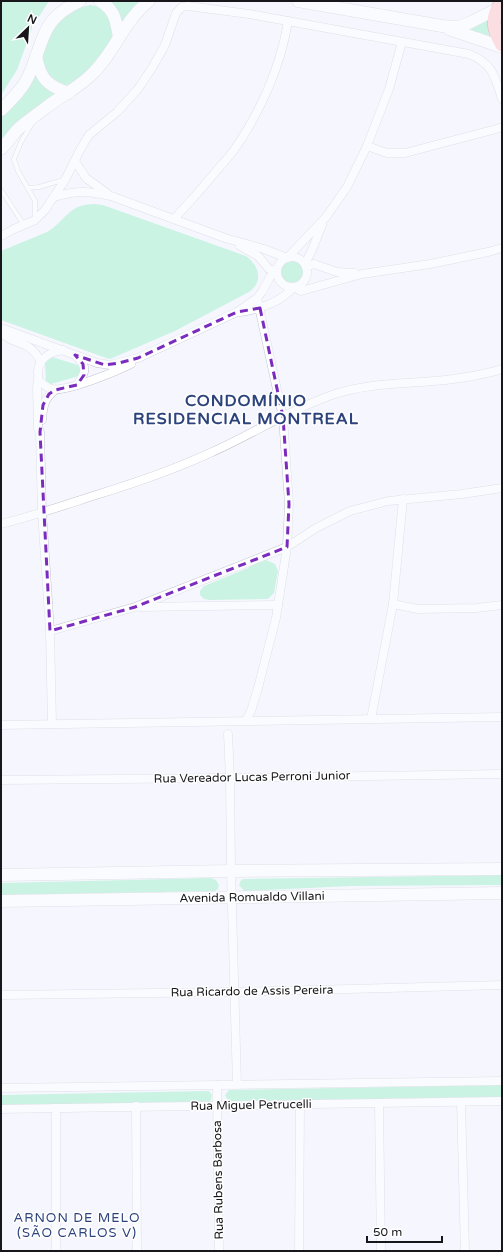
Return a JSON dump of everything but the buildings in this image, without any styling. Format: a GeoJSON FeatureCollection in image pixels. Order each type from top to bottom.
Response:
{"type":"FeatureCollection","features":[{"type":"Feature","properties":{"kind":"main road"},"geometry":{"type":"LineString","coordinates":[[499,5],[494,22],[496,36],[502,46]]}},
{"type":"Feature","properties":{"kind":"street"},"geometry":{"type":"LineString","coordinates":[[1,110],[24,84],[29,76],[40,43],[50,23],[56,16],[80,1]]}},
{"type":"Feature","properties":{"kind":"street"},"geometry":{"type":"LineString","coordinates":[[100,1],[110,9],[114,16],[119,37]]}},
{"type":"Feature","properties":{"kind":"street"},"geometry":{"type":"LineString","coordinates":[[1,149],[17,130],[68,92],[81,85],[94,73],[105,60],[133,16],[150,1]]}},
{"type":"Feature","properties":{"kind":"street"},"geometry":{"type":"LineString","coordinates":[[298,1],[442,26],[458,27],[475,20],[499,5]]}},
{"type":"Feature","properties":{"kind":"street"},"geometry":{"type":"LineString","coordinates":[[1,236],[14,228],[35,220],[46,210],[65,180],[89,135],[117,112],[138,90],[165,46],[176,13],[182,7],[194,6],[248,14],[476,56],[484,61],[493,72],[502,99]]}},
{"type":"Feature","properties":{"kind":"street"},"geometry":{"type":"LineString","coordinates":[[174,219],[234,150],[253,118],[270,83],[281,53],[288,21]]}},
{"type":"Feature","properties":{"kind":"street"},"geometry":{"type":"LineString","coordinates":[[442,26],[502,46]]}},
{"type":"Feature","properties":{"kind":"street"},"geometry":{"type":"LineString","coordinates":[[1,331],[4,329],[75,355],[105,365],[110,365],[138,358],[237,312],[257,298],[270,277],[276,272],[280,263],[288,258],[326,217],[347,187],[367,146],[389,89],[402,42]]}},
{"type":"Feature","properties":{"kind":"street"},"geometry":{"type":"LineString","coordinates":[[36,55],[39,70],[43,78],[59,90],[68,92]]}},
{"type":"Feature","properties":{"kind":"street"},"geometry":{"type":"LineString","coordinates":[[367,146],[388,153],[405,153],[502,127]]}},
{"type":"Feature","properties":{"kind":"street"},"geometry":{"type":"LineString","coordinates":[[75,161],[86,178],[111,196]]}},
{"type":"Feature","properties":{"kind":"street"},"geometry":{"type":"LineString","coordinates":[[54,197],[78,191],[111,196],[225,238],[264,249],[288,258],[298,258],[305,266]]}},
{"type":"Feature","properties":{"kind":"street"},"geometry":{"type":"LineString","coordinates":[[237,312],[252,311],[260,308],[286,295],[294,287],[305,280],[305,266],[326,217]]}},
{"type":"Feature","properties":{"kind":"street"},"geometry":{"type":"LineString","coordinates":[[225,238],[251,252],[263,261],[269,269],[276,272],[279,281],[283,285],[294,287],[301,291],[362,274],[430,264],[502,248]]}},
{"type":"Feature","properties":{"kind":"street"},"geometry":{"type":"LineString","coordinates":[[305,266],[314,264],[337,272],[362,274]]}},
{"type":"Feature","properties":{"kind":"street"},"geometry":{"type":"LineString","coordinates":[[246,720],[258,688],[272,636],[287,547],[289,504],[283,417],[257,298]]}},
{"type":"Feature","properties":{"kind":"street"},"geometry":{"type":"LineString","coordinates":[[1,331],[10,339],[32,348],[41,362]]}},
{"type":"Feature","properties":{"kind":"street"},"geometry":{"type":"LineString","coordinates":[[40,432],[38,429],[37,387],[39,381],[39,368],[42,359],[48,354],[63,350]]}},
{"type":"Feature","properties":{"kind":"street"},"geometry":{"type":"LineString","coordinates":[[75,355],[83,364],[85,369],[84,375],[77,385]]}},
{"type":"Feature","properties":{"kind":"street"},"geometry":{"type":"LineString","coordinates":[[39,381],[48,388],[55,390],[62,389],[86,383],[119,370],[138,358]]}},
{"type":"Feature","properties":{"kind":"street"},"geometry":{"type":"LineString","coordinates":[[1,524],[162,473],[210,453],[298,408],[353,389],[397,383],[456,379],[502,369]]}},
{"type":"Feature","properties":{"kind":"street"},"geometry":{"type":"LineString","coordinates":[[52,724],[50,631],[42,512],[40,432],[45,402],[49,394],[55,390]]}},
{"type":"Feature","properties":{"kind":"street"},"geometry":{"type":"LineString","coordinates":[[50,631],[135,607],[287,547],[316,528],[350,511],[366,506],[403,499],[462,494],[502,488]]}},
{"type":"Feature","properties":{"kind":"street"},"geometry":{"type":"LineString","coordinates":[[371,719],[393,604],[403,499]]}},
{"type":"Feature","properties":{"kind":"street"},"geometry":{"type":"LineString","coordinates":[[393,604],[418,609],[476,608],[502,604]]}},
{"type":"Feature","properties":{"kind":"street"},"geometry":{"type":"LineString","coordinates":[[135,607],[278,605]]}},
{"type":"Feature","properties":{"kind":"street"},"geometry":{"type":"LineString","coordinates":[[1,725],[502,717]]}},
{"type":"Feature","properties":{"kind":"street"},"geometry":{"type":"LineString","coordinates":[[228,734],[237,1085]]}},
{"type":"Feature","properties":{"kind":"street","name":"Rua Vereador Lucas Perroni Junior"},"geometry":{"type":"LineString","coordinates":[[1,780],[502,774]]}},
{"type":"Feature","properties":{"kind":"street"},"geometry":{"type":"LineString","coordinates":[[1,875],[231,871],[502,869]]}},
{"type":"Feature","properties":{"kind":"street","name":"Avenida Romualdo Villani"},"geometry":{"type":"LineString","coordinates":[[1,900],[232,898],[502,892]]}},
{"type":"Feature","properties":{"kind":"street","name":"Rua Ricardo de Assis Pereira"},"geometry":{"type":"LineString","coordinates":[[1,995],[235,992],[502,985]]}},
{"type":"Feature","properties":{"kind":"street","name":"Rua Miguel Petrucelli"},"geometry":{"type":"LineString","coordinates":[[1,1088],[502,1081]]}},
{"type":"Feature","properties":{"kind":"street","name":"Rua Rubens Barbosa"},"geometry":{"type":"LineString","coordinates":[[217,1085],[219,1251]]}},
{"type":"Feature","properties":{"kind":"street","name":"Rua Miguel Petrucelli"},"geometry":{"type":"LineString","coordinates":[[1,1109],[502,1101]]}},
{"type":"Feature","properties":{"kind":"street"},"geometry":{"type":"LineString","coordinates":[[461,1102],[464,1251]]}},
{"type":"Feature","properties":{"kind":"street"},"geometry":{"type":"LineString","coordinates":[[379,1103],[381,1251]]}},
{"type":"Feature","properties":{"kind":"street"},"geometry":{"type":"LineString","coordinates":[[299,1251],[300,1104]]}},
{"type":"Feature","properties":{"kind":"street"},"geometry":{"type":"LineString","coordinates":[[136,1106],[137,1251]]}},
{"type":"Feature","properties":{"kind":"street"},"geometry":{"type":"LineString","coordinates":[[56,1108],[56,1251]]}},
{"type":"Feature","properties":{"kind":"lane"},"geometry":{"type":"LineString","coordinates":[[35,220],[36,201],[18,171],[14,159],[21,142],[37,115]]}},
{"type":"Feature","properties":{"kind":"lane"},"geometry":{"type":"LineString","coordinates":[[28,188],[39,188],[65,180]]}},
{"type":"Feature","properties":{"kind":"lane"},"geometry":{"type":"LineString","coordinates":[[1,190],[24,225]]}},
{"type":"Feature","properties":{"kind":"highlighted area"},"geometry":{"type":"Polygon","coordinates":[[[260,308],[283,417],[289,504],[287,547],[135,607],[50,631],[40,432],[43,405],[49,394],[55,390],[77,385],[84,375],[83,364],[75,355],[105,365],[119,363],[138,358],[237,312],[260,308]]]}},
{"type":"Feature","properties":{"kind":"green space"},"geometry":{"type":"Polygon","coordinates":[[[1,1],[49,1],[33,26],[17,70],[1,95],[1,1]]]}},
{"type":"Feature","properties":{"kind":"green space"},"geometry":{"type":"Polygon","coordinates":[[[109,1],[142,1],[123,25],[109,1]]]}},
{"type":"Feature","properties":{"kind":"green space"},"geometry":{"type":"Polygon","coordinates":[[[90,5],[97,6],[106,12],[111,22],[113,39],[98,61],[84,76],[77,81],[61,85],[46,74],[43,67],[42,52],[52,30],[62,18],[75,10],[90,5]]]}},
{"type":"Feature","properties":{"kind":"green space"},"geometry":{"type":"Polygon","coordinates":[[[487,19],[489,36],[468,29],[487,19]]]}},
{"type":"Feature","properties":{"kind":"green space"},"geometry":{"type":"Polygon","coordinates":[[[35,74],[56,93],[1,142],[1,116],[21,97],[35,74]]]}},
{"type":"Feature","properties":{"kind":"green space"},"geometry":{"type":"Polygon","coordinates":[[[94,204],[103,205],[246,256],[257,269],[257,283],[249,292],[175,331],[110,359],[1,320],[1,251],[47,232],[78,207],[94,204]]]}},
{"type":"Feature","properties":{"kind":"green space"},"geometry":{"type":"Polygon","coordinates":[[[292,261],[300,265],[304,273],[300,281],[292,285],[284,281],[280,273],[284,265],[292,261]]]}},
{"type":"Feature","properties":{"kind":"green space"},"geometry":{"type":"Polygon","coordinates":[[[52,357],[78,365],[81,371],[79,376],[46,384],[45,363],[46,360],[52,357]]]}},
{"type":"Feature","properties":{"kind":"green space"},"geometry":{"type":"Polygon","coordinates":[[[266,560],[275,564],[278,571],[274,593],[268,599],[209,600],[204,599],[200,595],[200,591],[204,586],[266,560]]]}},
{"type":"Feature","properties":{"kind":"green space"},"geometry":{"type":"Polygon","coordinates":[[[502,875],[502,885],[352,886],[244,891],[239,885],[241,880],[244,879],[502,875]]]}},
{"type":"Feature","properties":{"kind":"green space"},"geometry":{"type":"Polygon","coordinates":[[[211,878],[216,880],[219,885],[218,889],[215,891],[1,895],[1,883],[211,878]]]}},
{"type":"Feature","properties":{"kind":"green space"},"geometry":{"type":"Polygon","coordinates":[[[502,1085],[502,1097],[230,1101],[225,1095],[229,1090],[502,1085]]]}},
{"type":"Feature","properties":{"kind":"green space"},"geometry":{"type":"Polygon","coordinates":[[[209,1091],[212,1095],[209,1102],[1,1105],[1,1095],[209,1091]]]}},
{"type":"Feature","properties":{"kind":"district","name":"CONDOMÍNIO RESIDENCIAL MONTREAL"},"geometry":{"type":"Point","coordinates":[246,409]}},
{"type":"Feature","properties":{"kind":"district","name":"ARNON DE MELO (SÃO CARLOS V)"},"geometry":{"type":"Point","coordinates":[77,1224]}}]}
